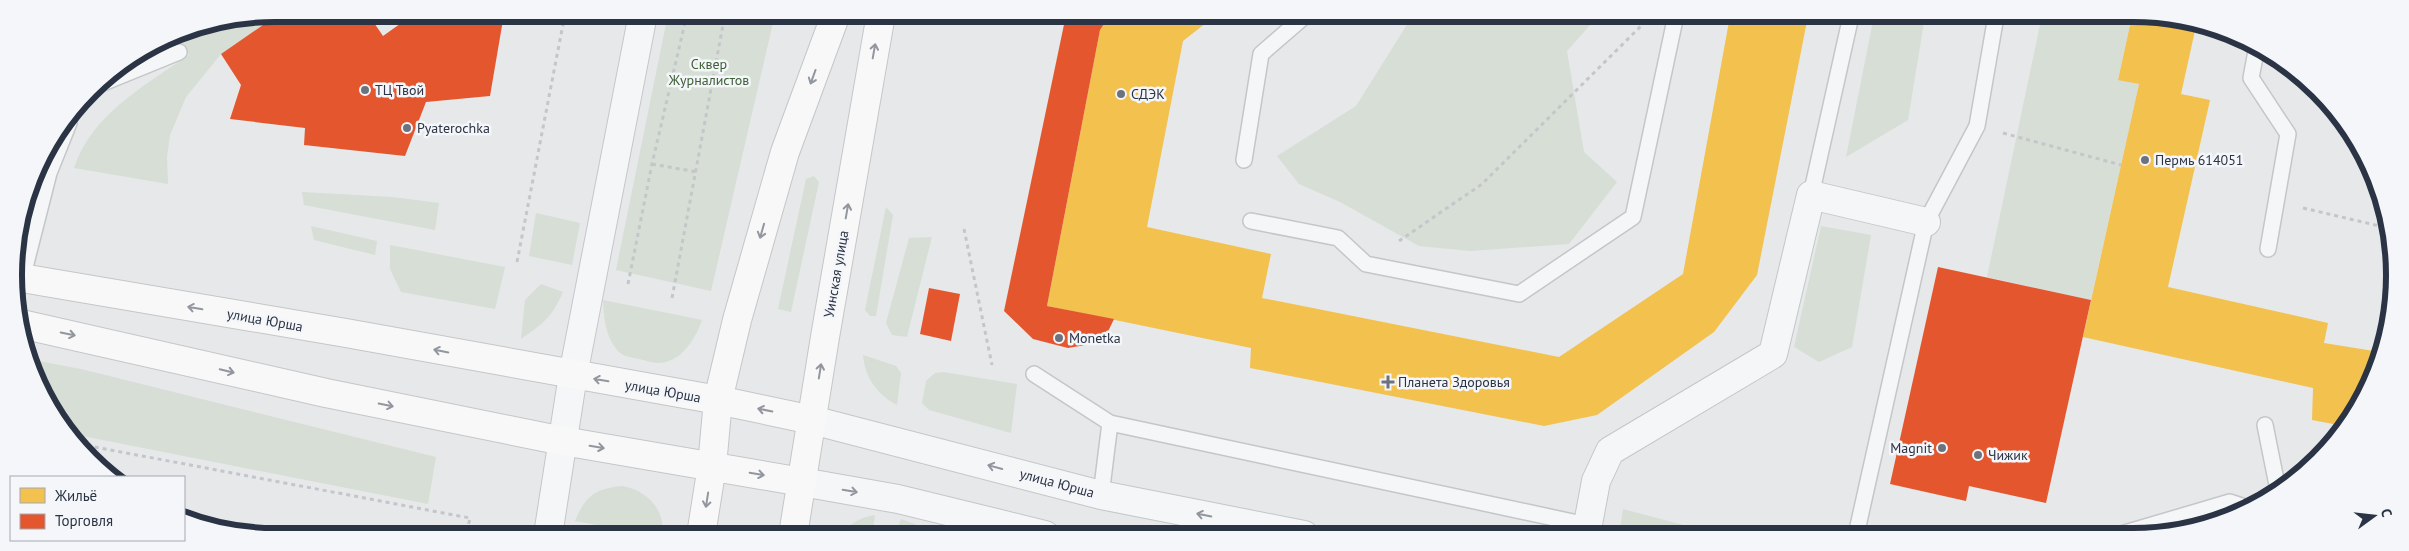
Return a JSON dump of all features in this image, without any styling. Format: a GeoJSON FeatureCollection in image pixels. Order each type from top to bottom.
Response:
{"type":"FeatureCollection","features":[{"type":"Feature","properties":{"kind":"main road"},"geometry":{"type":"LineString","coordinates":[[702,528],[712,466],[718,400],[737,320],[785,152],[833,22]]}},
{"type":"Feature","properties":{"kind":"main road","name":"Уинская улица"},"geometry":{"type":"LineString","coordinates":[[795,528],[880,22]]}},
{"type":"Feature","properties":{"kind":"main road","name":"улица Юрша"},"geometry":{"type":"LineString","coordinates":[[22,283],[346,333],[718,400],[812,420]]}},
{"type":"Feature","properties":{"kind":"main road"},"geometry":{"type":"LineString","coordinates":[[27,325],[326,393],[563,441],[802,482]]}},
{"type":"Feature","properties":{"kind":"street"},"geometry":{"type":"LineString","coordinates":[[549,528],[573,375],[640,22]]}},
{"type":"Feature","properties":{"kind":"street"},"geometry":{"type":"LineString","coordinates":[[1586,528],[1596,481],[1610,451],[1773,354],[1811,195],[1926,222]]}},
{"type":"Feature","properties":{"kind":"street","name":"улица Юрша"},"geometry":{"type":"LineString","coordinates":[[812,420],[1101,495],[1268,528]]}},
{"type":"Feature","properties":{"kind":"street"},"geometry":{"type":"LineString","coordinates":[[802,482],[898,499],[1017,528]]}},
{"type":"Feature","properties":{"kind":"lane"},"geometry":{"type":"LineString","coordinates":[[1244,160],[1261,54],[1298,22]]}},
{"type":"Feature","properties":{"kind":"lane"},"geometry":{"type":"LineString","coordinates":[[1251,221],[1338,238],[1366,264],[1519,294],[1633,217],[1675,22]]}},
{"type":"Feature","properties":{"kind":"lane"},"geometry":{"type":"LineString","coordinates":[[1811,195],[1849,22]]}},
{"type":"Feature","properties":{"kind":"lane"},"geometry":{"type":"LineString","coordinates":[[1858,528],[1926,222],[1977,126],[1995,22]]}},
{"type":"Feature","properties":{"kind":"lane"},"geometry":{"type":"LineString","coordinates":[[120,76],[179,52]]}},
{"type":"Feature","properties":{"kind":"lane"},"geometry":{"type":"LineString","coordinates":[[2256,54],[2251,78],[2288,134],[2268,249]]}},
{"type":"Feature","properties":{"kind":"lane"},"geometry":{"type":"LineString","coordinates":[[22,270],[50,173],[64,137]]}},
{"type":"Feature","properties":{"kind":"lane"},"geometry":{"type":"LineString","coordinates":[[1034,374],[1110,423],[1577,528]]}},
{"type":"Feature","properties":{"kind":"lane"},"geometry":{"type":"LineString","coordinates":[[1101,495],[1110,423]]}},
{"type":"Feature","properties":{"kind":"lane"},"geometry":{"type":"LineString","coordinates":[[2265,425],[2277,484]]}},
{"type":"Feature","properties":{"kind":"lane"},"geometry":{"type":"LineString","coordinates":[[2142,528],[2230,502],[2239,505]]}},
{"type":"Feature","properties":{"kind":"path"},"geometry":{"type":"LineString","coordinates":[[517,262],[563,22]]}},
{"type":"Feature","properties":{"kind":"path"},"geometry":{"type":"LineString","coordinates":[[628,287],[652,164],[685,22]]}},
{"type":"Feature","properties":{"kind":"path"},"geometry":{"type":"LineString","coordinates":[[672,298],[724,22]]}},
{"type":"Feature","properties":{"kind":"path"},"geometry":{"type":"LineString","coordinates":[[1366,264],[1482,184],[1645,22]]}},
{"type":"Feature","properties":{"kind":"path"},"geometry":{"type":"LineString","coordinates":[[1977,126],[2121,165]]}},
{"type":"Feature","properties":{"kind":"path"},"geometry":{"type":"LineString","coordinates":[[652,164],[697,172]]}},
{"type":"Feature","properties":{"kind":"path"},"geometry":{"type":"LineString","coordinates":[[2276,202],[2382,227]]}},
{"type":"Feature","properties":{"kind":"path"},"geometry":{"type":"LineString","coordinates":[[964,229],[992,365]]}},
{"type":"Feature","properties":{"kind":"path"},"geometry":{"type":"LineString","coordinates":[[89,446],[470,518],[468,528]]}},
{"type":"Feature","properties":{"kind":"green space","name":"Сквер Журналистов"},"geometry":{"type":"Polygon","coordinates":[[[666,22],[773,22],[711,291],[616,270],[666,22]]]}},
{"type":"Feature","properties":{"kind":"green space"},"geometry":{"type":"Polygon","coordinates":[[[1409,22],[1593,22],[1567,51],[1584,152],[1617,182],[1569,244],[1470,251],[1419,246],[1340,202],[1299,184],[1277,156],[1356,106],[1409,22]]]}},
{"type":"Feature","properties":{"kind":"green space"},"geometry":{"type":"Polygon","coordinates":[[[1873,22],[1924,22],[1908,120],[1846,157],[1873,22]]]}},
{"type":"Feature","properties":{"kind":"green space"},"geometry":{"type":"Polygon","coordinates":[[[2041,22],[2131,22],[2118,79],[2139,84],[2091,300],[1987,277],[2041,22]]]}},
{"type":"Feature","properties":{"kind":"green space"},"geometry":{"type":"Polygon","coordinates":[[[267,23],[221,54],[186,97],[170,135],[167,157],[168,184],[74,168],[82,149],[106,117],[138,90],[189,55],[180,42],[226,27],[267,23]]]}},
{"type":"Feature","properties":{"kind":"green space"},"geometry":{"type":"Polygon","coordinates":[[[814,176],[819,182],[791,312],[778,309],[806,179],[814,176]]]}},
{"type":"Feature","properties":{"kind":"green space"},"geometry":{"type":"Polygon","coordinates":[[[302,192],[392,197],[439,203],[435,230],[304,205],[302,192]]]}},
{"type":"Feature","properties":{"kind":"green space"},"geometry":{"type":"Polygon","coordinates":[[[886,207],[893,215],[876,316],[870,316],[865,310],[886,207]]]}},
{"type":"Feature","properties":{"kind":"green space"},"geometry":{"type":"Polygon","coordinates":[[[536,213],[580,223],[572,265],[529,256],[536,213]]]}},
{"type":"Feature","properties":{"kind":"green space"},"geometry":{"type":"Polygon","coordinates":[[[311,226],[377,241],[375,255],[314,240],[311,226]]]}},
{"type":"Feature","properties":{"kind":"green space"},"geometry":{"type":"Polygon","coordinates":[[[1821,226],[1871,235],[1852,347],[1819,362],[1794,347],[1821,226]]]}},
{"type":"Feature","properties":{"kind":"green space"},"geometry":{"type":"Polygon","coordinates":[[[932,237],[907,337],[892,335],[886,323],[909,238],[932,237]]]}},
{"type":"Feature","properties":{"kind":"green space"},"geometry":{"type":"Polygon","coordinates":[[[390,245],[505,267],[495,309],[401,292],[390,269],[390,245]]]}},
{"type":"Feature","properties":{"kind":"green space"},"geometry":{"type":"Polygon","coordinates":[[[541,284],[563,292],[555,308],[546,319],[521,339],[525,300],[541,284]]]}},
{"type":"Feature","properties":{"kind":"green space"},"geometry":{"type":"Polygon","coordinates":[[[603,300],[702,320],[692,342],[680,354],[666,362],[653,363],[622,354],[618,351],[608,333],[603,300]]]}},
{"type":"Feature","properties":{"kind":"green space"},"geometry":{"type":"Polygon","coordinates":[[[863,355],[896,366],[901,373],[897,405],[884,396],[873,384],[866,371],[863,355]]]}},
{"type":"Feature","properties":{"kind":"green space"},"geometry":{"type":"Polygon","coordinates":[[[38,361],[81,369],[436,457],[428,504],[80,435],[56,402],[38,361]]]}},
{"type":"Feature","properties":{"kind":"green space"},"geometry":{"type":"Polygon","coordinates":[[[943,372],[1017,384],[1011,433],[929,410],[922,403],[926,381],[935,373],[943,372]]]}},
{"type":"Feature","properties":{"kind":"green space"},"geometry":{"type":"Polygon","coordinates":[[[622,486],[631,488],[646,496],[661,517],[662,528],[613,528],[575,521],[588,499],[605,489],[622,486]]]}},
{"type":"Feature","properties":{"kind":"green space"},"geometry":{"type":"Polygon","coordinates":[[[1623,509],[1695,528],[1620,528],[1623,509]]]}},
{"type":"Feature","properties":{"kind":"green space"},"geometry":{"type":"Polygon","coordinates":[[[875,515],[873,528],[847,528],[856,521],[875,515]]]}},
{"type":"Feature","properties":{"kind":"green space"},"geometry":{"type":"Polygon","coordinates":[[[901,519],[925,528],[898,528],[901,519]]]}},
{"type":"Feature","properties":{"kind":"building: Жильё"},"geometry":{"type":"Polygon","coordinates":[[[1105,22],[1207,22],[1183,41],[1147,227],[1271,254],[1262,298],[1559,357],[1683,274],[1729,22],[1807,22],[1757,275],[1714,332],[1597,415],[1544,426],[1250,368],[1251,348],[1047,306],[1100,30],[1105,22]]]}},
{"type":"Feature","properties":{"kind":"building: Жильё"},"geometry":{"type":"Polygon","coordinates":[[[2131,22],[2167,25],[2195,30],[2181,94],[2210,100],[2168,287],[2328,323],[2324,343],[2375,351],[2353,402],[2338,425],[2312,420],[2313,388],[2083,337],[2139,84],[2118,80],[2131,22]]]}},
{"type":"Feature","properties":{"kind":"building: Торговля","name":"ТЦ Твой"},"geometry":{"type":"Polygon","coordinates":[[[373,22],[383,36],[403,22],[503,22],[490,96],[426,102],[405,156],[304,145],[305,128],[230,119],[241,85],[221,54],[267,23],[373,22]]]}},
{"type":"Feature","properties":{"kind":"building: Торговля"},"geometry":{"type":"Polygon","coordinates":[[[1065,22],[1105,22],[1100,30],[1047,306],[1114,319],[1103,342],[1068,348],[1033,339],[1004,311],[1065,22]]]}},
{"type":"Feature","properties":{"kind":"building: Торговля"},"geometry":{"type":"Polygon","coordinates":[[[1938,267],[2091,300],[2046,503],[1969,486],[1966,501],[1890,484],[1938,267]]]}},
{"type":"Feature","properties":{"kind":"building: Торговля"},"geometry":{"type":"Polygon","coordinates":[[[929,288],[960,294],[951,341],[920,334],[929,288]]]}},
{"type":"Feature","properties":{"kind":"place","name":"ТЦ Твой"},"geometry":{"type":"Point","coordinates":[365,90]}},
{"type":"Feature","properties":{"kind":"place","name":"СДЭК"},"geometry":{"type":"Point","coordinates":[1121,94]}},
{"type":"Feature","properties":{"kind":"place","name":"Pyaterochka"},"geometry":{"type":"Point","coordinates":[407,128]}},
{"type":"Feature","properties":{"kind":"place","name":"Пермь 614051"},"geometry":{"type":"Point","coordinates":[2145,160]}},
{"type":"Feature","properties":{"kind":"place","name":"Monetka"},"geometry":{"type":"Point","coordinates":[1059,338]}},
{"type":"Feature","properties":{"kind":"place","name":"Планета Здоровья"},"geometry":{"type":"Point","coordinates":[1388,382]}},
{"type":"Feature","properties":{"kind":"place","name":"Magnit"},"geometry":{"type":"Point","coordinates":[1942,448]}},
{"type":"Feature","properties":{"kind":"place","name":"Чижик"},"geometry":{"type":"Point","coordinates":[1978,455]}}]}
